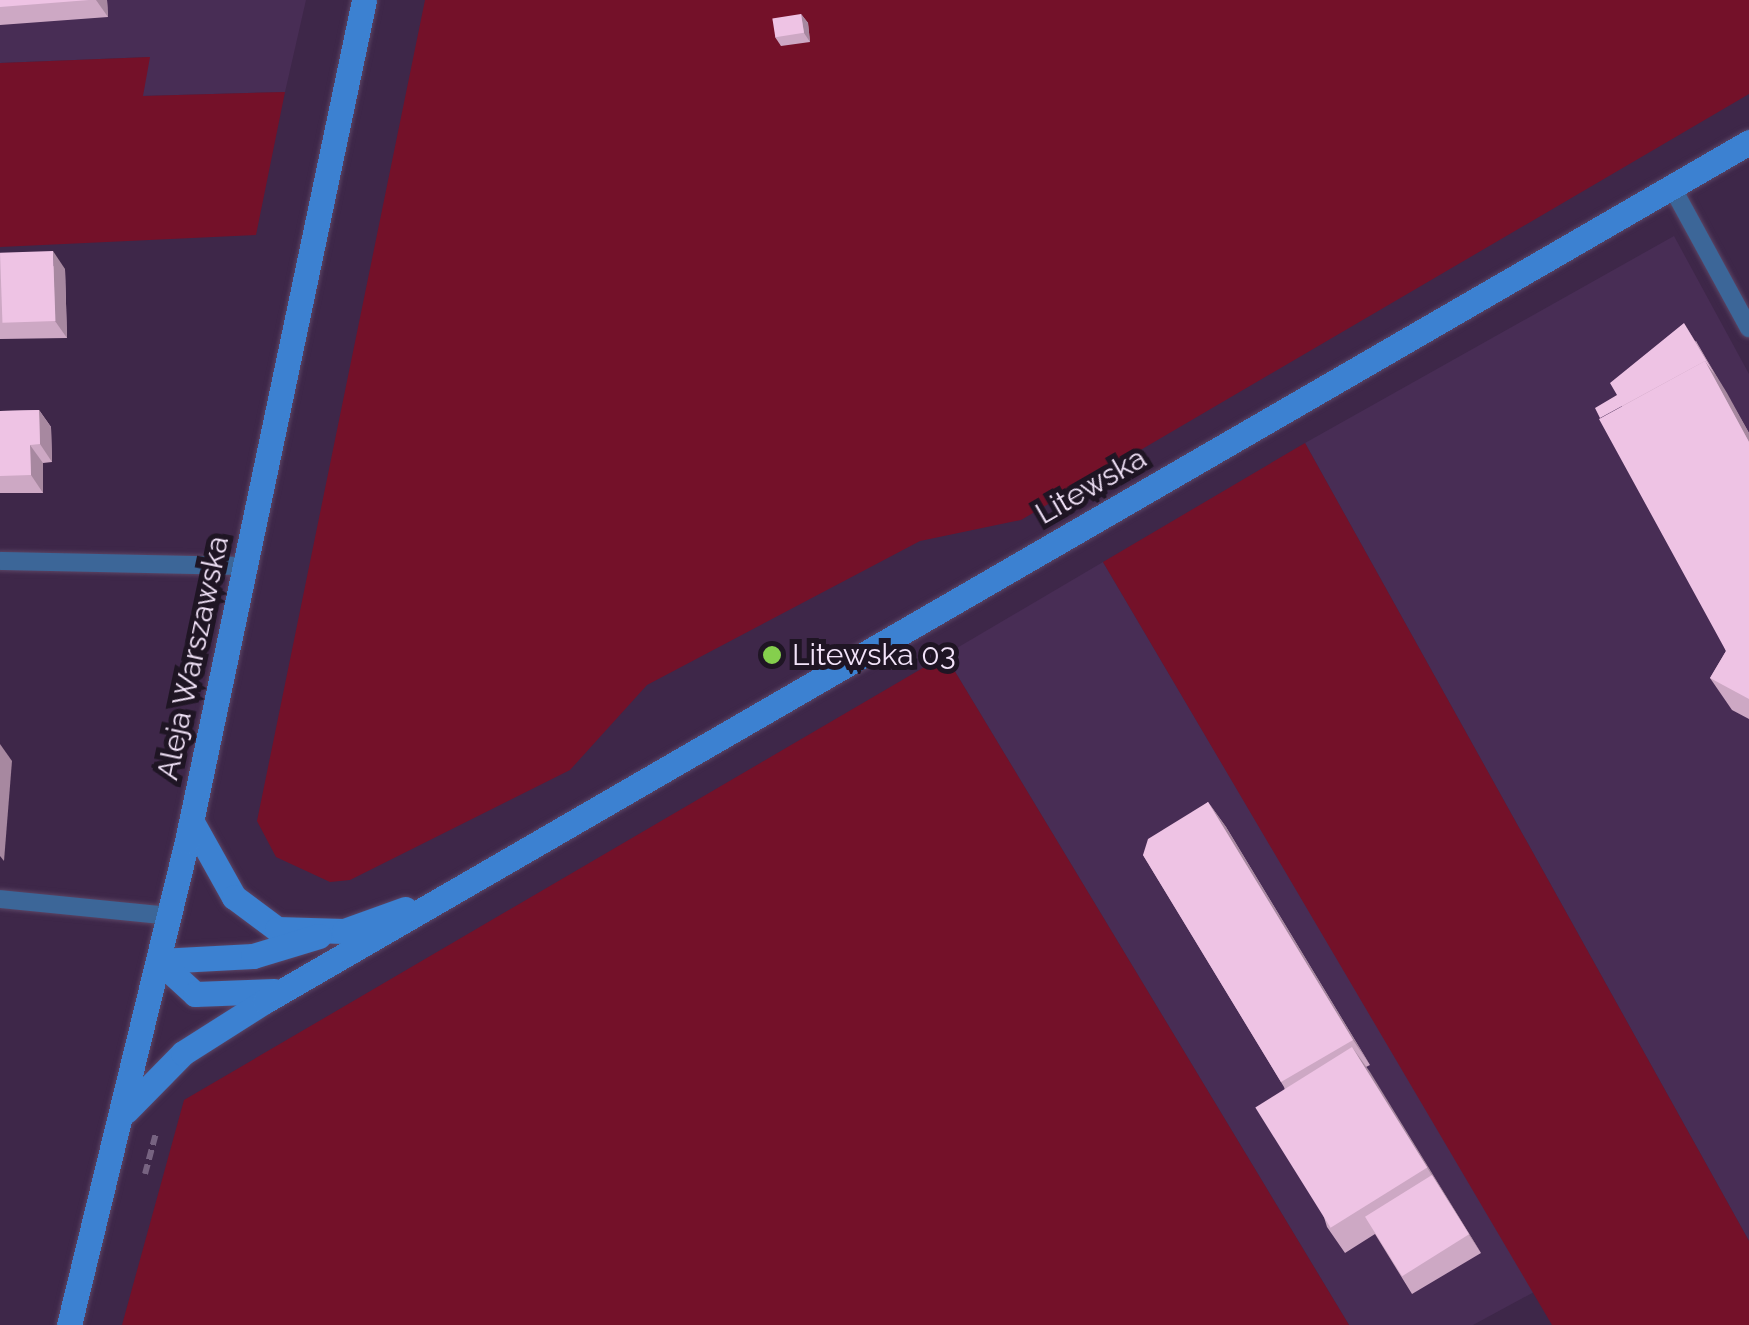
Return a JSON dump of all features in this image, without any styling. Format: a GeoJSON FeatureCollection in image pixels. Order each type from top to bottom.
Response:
{"type":"FeatureCollection","features":[{"type":"Feature","properties":{"kind":"street","name":"Aleja Warszawska"},"geometry":{"type":"LineString","coordinates":[[69,1325],[126,1110],[192,822],[364,0]]}},
{"type":"Feature","properties":{"kind":"street","name":"Litewska"},"geometry":{"type":"LineString","coordinates":[[465,884],[1749,142]]}},
{"type":"Feature","properties":{"kind":"street"},"geometry":{"type":"LineString","coordinates":[[192,822],[215,872],[256,917],[322,934]]}},
{"type":"Feature","properties":{"kind":"street"},"geometry":{"type":"LineString","coordinates":[[158,961],[253,956],[465,884]]}},
{"type":"Feature","properties":{"kind":"street"},"geometry":{"type":"LineString","coordinates":[[126,1110],[184,1053],[465,884]]}},
{"type":"Feature","properties":{"kind":"street"},"geometry":{"type":"LineString","coordinates":[[158,961],[195,994],[285,990]]}},
{"type":"Feature","properties":{"kind":"lane"},"geometry":{"type":"LineString","coordinates":[[1672,187],[1749,328]]}},
{"type":"Feature","properties":{"kind":"lane"},"geometry":{"type":"LineString","coordinates":[[0,561],[245,566]]}},
{"type":"Feature","properties":{"kind":"lane"},"geometry":{"type":"LineString","coordinates":[[0,899],[170,916]]}},
{"type":"Feature","properties":{"kind":"path"},"geometry":{"type":"LineString","coordinates":[[140,1194],[160,1118]]}},
{"type":"Feature","properties":{"kind":"shaded area"},"geometry":{"type":"Polygon","coordinates":[[[0,0],[306,0],[285,92],[142,96],[149,57],[0,63],[0,0]]]}},
{"type":"Feature","properties":{"kind":"shaded area"},"geometry":{"type":"Polygon","coordinates":[[[425,0],[1749,0],[1749,94],[1021,520],[920,541],[647,685],[570,770],[350,880],[330,882],[276,857],[257,821],[425,0]]]}},
{"type":"Feature","properties":{"kind":"shaded area"},"geometry":{"type":"Polygon","coordinates":[[[150,57],[143,96],[285,92],[256,235],[0,247],[0,63],[150,57]]]}},
{"type":"Feature","properties":{"kind":"shaded area"},"geometry":{"type":"Polygon","coordinates":[[[1674,236],[1749,374],[1749,1241],[1305,443],[1674,236]]]}},
{"type":"Feature","properties":{"kind":"shaded area"},"geometry":{"type":"Polygon","coordinates":[[[1305,443],[1749,1241],[1749,1325],[1552,1325],[1103,562],[1305,443]]]}},
{"type":"Feature","properties":{"kind":"shaded area"},"geometry":{"type":"Polygon","coordinates":[[[1103,562],[1534,1292],[1473,1325],[1349,1325],[945,655],[1103,562]]]}},
{"type":"Feature","properties":{"kind":"shaded area"},"geometry":{"type":"Polygon","coordinates":[[[945,655],[1349,1325],[122,1325],[184,1100],[945,655]]]}},
{"type":"Feature","properties":{"kind":"building"},"geometry":{"type":"Polygon","coordinates":[[[0,0],[89,0],[0,7],[0,0]]]}},
{"type":"Feature","properties":{"kind":"building"},"geometry":{"type":"Polygon","coordinates":[[[801,14],[804,33],[775,37],[772,19],[801,14]]]}},
{"type":"Feature","properties":{"kind":"building"},"geometry":{"type":"Polygon","coordinates":[[[53,251],[55,321],[2,323],[0,253],[53,251]]]}},
{"type":"Feature","properties":{"kind":"building"},"geometry":{"type":"Polygon","coordinates":[[[1684,323],[1715,375],[1705,361],[1600,418],[1595,408],[1617,395],[1610,383],[1684,323]]]}},
{"type":"Feature","properties":{"kind":"building"},"geometry":{"type":"Polygon","coordinates":[[[1705,361],[1749,442],[1749,699],[1710,678],[1726,651],[1599,419],[1705,361]]]}},
{"type":"Feature","properties":{"kind":"building"},"geometry":{"type":"Polygon","coordinates":[[[39,410],[40,444],[30,445],[31,475],[0,476],[0,411],[39,410]]]}},
{"type":"Feature","properties":{"kind":"building"},"geometry":{"type":"Polygon","coordinates":[[[1208,802],[1353,1040],[1281,1082],[1143,855],[1148,839],[1208,802]]]}},
{"type":"Feature","properties":{"kind":"building"},"geometry":{"type":"Polygon","coordinates":[[[1352,1047],[1427,1167],[1331,1228],[1255,1107],[1352,1047]]]}},
{"type":"Feature","properties":{"kind":"building"},"geometry":{"type":"Polygon","coordinates":[[[1432,1175],[1469,1234],[1402,1276],[1365,1217],[1432,1175]]]}},
{"type":"Feature","properties":{"kind":"place","name":"Litewska 03"},"geometry":{"type":"Point","coordinates":[772,655]}}]}
